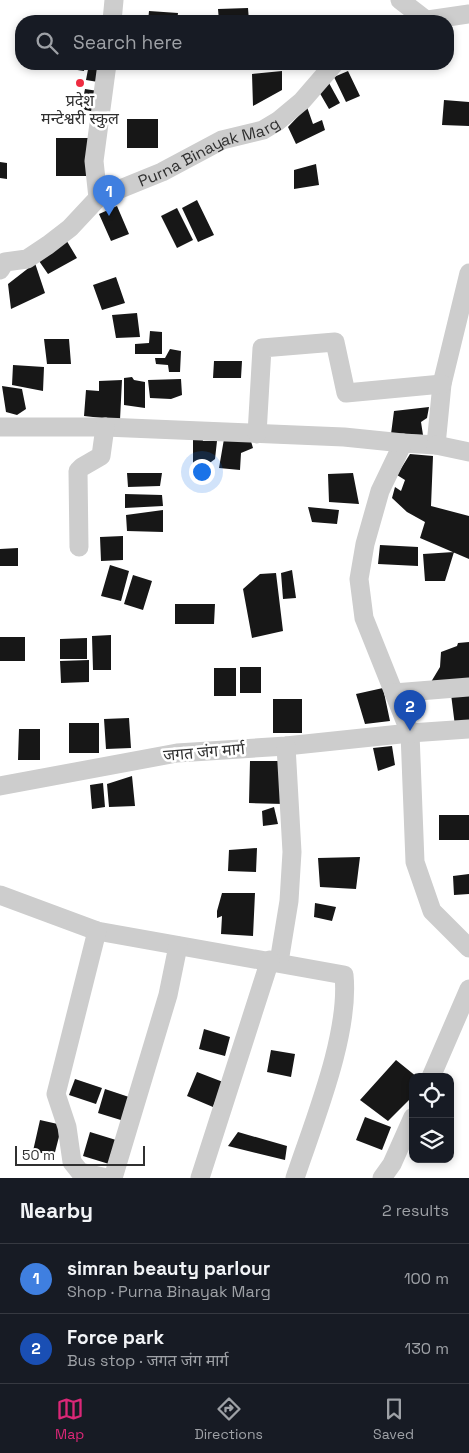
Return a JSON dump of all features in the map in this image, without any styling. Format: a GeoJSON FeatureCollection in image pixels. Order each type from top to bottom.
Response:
{"type":"FeatureCollection","features":[{"type":"Feature","properties":{"kind":"street"},"geometry":{"type":"LineString","coordinates":[[113,15],[114,0]]}},
{"type":"Feature","properties":{"kind":"street"},"geometry":{"type":"LineString","coordinates":[[400,0],[417,15]]}},
{"type":"Feature","properties":{"kind":"street"},"geometry":{"type":"LineString","coordinates":[[454,16],[469,14]]}},
{"type":"Feature","properties":{"kind":"street"},"geometry":{"type":"LineString","coordinates":[[98,198],[94,161],[106,70]]}},
{"type":"Feature","properties":{"kind":"street","name":"Purna Binayak Marg"},"geometry":{"type":"LineString","coordinates":[[2,265],[27,260],[48,246],[70,228],[98,198],[162,172],[222,140],[263,130],[278,121],[302,101],[329,70]]}},
{"type":"Feature","properties":{"kind":"street"},"geometry":{"type":"LineString","coordinates":[[436,445],[442,384],[469,273]]}},
{"type":"Feature","properties":{"kind":"street"},"geometry":{"type":"LineString","coordinates":[[257,434],[262,348],[335,342],[346,393],[442,384]]}},
{"type":"Feature","properties":{"kind":"street"},"geometry":{"type":"LineString","coordinates":[[0,427],[105,427],[344,437],[436,445],[469,452]]}},
{"type":"Feature","properties":{"kind":"street"},"geometry":{"type":"LineString","coordinates":[[79,547],[78,471],[82,466],[101,456],[105,427]]}},
{"type":"Feature","properties":{"kind":"street"},"geometry":{"type":"LineString","coordinates":[[403,443],[380,491],[365,544],[359,579],[364,618],[410,733],[414,862],[432,911],[469,948]]}},
{"type":"Feature","properties":{"kind":"street"},"geometry":{"type":"LineString","coordinates":[[394,693],[469,686]]}},
{"type":"Feature","properties":{"kind":"street","name":"जगत जंग मार्ग"},"geometry":{"type":"LineString","coordinates":[[0,786],[177,753],[286,746],[410,733],[469,730]]}},
{"type":"Feature","properties":{"kind":"street"},"geometry":{"type":"LineString","coordinates":[[200,1178],[274,961],[289,901],[292,852],[286,746]]}},
{"type":"Feature","properties":{"kind":"street"},"geometry":{"type":"LineString","coordinates":[[0,895],[97,931],[274,961],[344,975],[346,994],[329,1077],[295,1178]]}},
{"type":"Feature","properties":{"kind":"street"},"geometry":{"type":"LineString","coordinates":[[97,931],[56,1094],[67,1128],[72,1162],[80,1172],[107,1178]]}},
{"type":"Feature","properties":{"kind":"street"},"geometry":{"type":"LineString","coordinates":[[113,1178],[164,1012],[178,946]]}},
{"type":"Feature","properties":{"kind":"street"},"geometry":{"type":"LineString","coordinates":[[433,1073],[469,989]]}},
{"type":"Feature","properties":{"kind":"street"},"geometry":{"type":"LineString","coordinates":[[382,1178],[392,1164],[413,1118]]}},
{"type":"Feature","properties":{"kind":"building"},"geometry":{"type":"Polygon","coordinates":[[[248,8],[249,15],[218,15],[218,9],[248,8]]]}},
{"type":"Feature","properties":{"kind":"building"},"geometry":{"type":"Polygon","coordinates":[[[149,11],[178,13],[178,15],[149,15],[149,11]]]}},
{"type":"Feature","properties":{"kind":"building"},"geometry":{"type":"Polygon","coordinates":[[[88,70],[101,70],[98,82],[86,80],[88,70]]]}},
{"type":"Feature","properties":{"kind":"building"},"geometry":{"type":"Polygon","coordinates":[[[282,71],[282,90],[253,106],[252,74],[282,71]]]}},
{"type":"Feature","properties":{"kind":"building"},"geometry":{"type":"Polygon","coordinates":[[[348,71],[360,96],[346,102],[334,77],[348,71]]]}},
{"type":"Feature","properties":{"kind":"building"},"geometry":{"type":"Polygon","coordinates":[[[329,83],[340,103],[329,109],[318,90],[329,83]]]}},
{"type":"Feature","properties":{"kind":"building"},"geometry":{"type":"Polygon","coordinates":[[[85,89],[98,91],[95,112],[81,109],[85,89]]]}},
{"type":"Feature","properties":{"kind":"building"},"geometry":{"type":"Polygon","coordinates":[[[444,100],[469,102],[469,126],[442,125],[444,100]]]}},
{"type":"Feature","properties":{"kind":"building"},"geometry":{"type":"Polygon","coordinates":[[[307,107],[313,124],[322,120],[325,130],[296,144],[288,127],[307,107]]]}},
{"type":"Feature","properties":{"kind":"building"},"geometry":{"type":"Polygon","coordinates":[[[127,119],[158,119],[158,148],[127,148],[127,119]]]}},
{"type":"Feature","properties":{"kind":"building"},"geometry":{"type":"Polygon","coordinates":[[[56,138],[88,138],[87,176],[56,176],[56,138]]]}},
{"type":"Feature","properties":{"kind":"building"},"geometry":{"type":"Polygon","coordinates":[[[0,162],[7,163],[7,179],[0,178],[0,162]]]}},
{"type":"Feature","properties":{"kind":"building"},"geometry":{"type":"Polygon","coordinates":[[[316,164],[319,185],[294,189],[294,170],[316,164]]]}},
{"type":"Feature","properties":{"kind":"building"},"geometry":{"type":"Polygon","coordinates":[[[197,200],[214,235],[198,242],[182,208],[197,200]]]}},
{"type":"Feature","properties":{"kind":"building"},"geometry":{"type":"Polygon","coordinates":[[[117,206],[129,234],[111,241],[99,214],[117,206]]]}},
{"type":"Feature","properties":{"kind":"building"},"geometry":{"type":"Polygon","coordinates":[[[177,208],[193,240],[177,248],[161,216],[177,208]]]}},
{"type":"Feature","properties":{"kind":"building"},"geometry":{"type":"Polygon","coordinates":[[[65,238],[77,258],[48,274],[39,261],[65,238]]]}},
{"type":"Feature","properties":{"kind":"building"},"geometry":{"type":"Polygon","coordinates":[[[35,263],[45,293],[11,309],[8,284],[35,263]]]}},
{"type":"Feature","properties":{"kind":"building"},"geometry":{"type":"Polygon","coordinates":[[[116,277],[125,303],[102,310],[93,285],[116,277]]]}},
{"type":"Feature","properties":{"kind":"building"},"geometry":{"type":"Polygon","coordinates":[[[137,313],[140,337],[116,338],[112,315],[137,313]]]}},
{"type":"Feature","properties":{"kind":"building"},"geometry":{"type":"Polygon","coordinates":[[[150,331],[162,332],[162,354],[135,354],[135,344],[149,343],[150,331]]]}},
{"type":"Feature","properties":{"kind":"building"},"geometry":{"type":"Polygon","coordinates":[[[44,339],[69,339],[71,364],[47,364],[44,339]]]}},
{"type":"Feature","properties":{"kind":"building"},"geometry":{"type":"Polygon","coordinates":[[[170,349],[181,351],[180,372],[169,372],[168,365],[156,364],[155,358],[165,358],[170,349]]]}},
{"type":"Feature","properties":{"kind":"building"},"geometry":{"type":"Polygon","coordinates":[[[214,361],[242,361],[241,378],[213,378],[214,361]]]}},
{"type":"Feature","properties":{"kind":"building"},"geometry":{"type":"Polygon","coordinates":[[[13,365],[44,367],[43,391],[12,385],[13,365]]]}},
{"type":"Feature","properties":{"kind":"building"},"geometry":{"type":"Polygon","coordinates":[[[132,377],[134,380],[145,382],[145,408],[124,405],[124,378],[132,377]]]}},
{"type":"Feature","properties":{"kind":"building"},"geometry":{"type":"Polygon","coordinates":[[[181,379],[182,395],[171,399],[150,398],[148,380],[181,379]]]}},
{"type":"Feature","properties":{"kind":"building"},"geometry":{"type":"Polygon","coordinates":[[[122,380],[120,420],[84,416],[86,390],[99,391],[99,381],[122,380]]]}},
{"type":"Feature","properties":{"kind":"building"},"geometry":{"type":"Polygon","coordinates":[[[2,386],[22,389],[26,409],[17,415],[6,412],[2,386]]]}},
{"type":"Feature","properties":{"kind":"building"},"geometry":{"type":"Polygon","coordinates":[[[429,407],[427,418],[421,422],[423,435],[391,434],[394,411],[429,407]]]}},
{"type":"Feature","properties":{"kind":"building"},"geometry":{"type":"Polygon","coordinates":[[[202,436],[203,441],[217,441],[215,459],[207,465],[193,465],[193,437],[202,436]]]}},
{"type":"Feature","properties":{"kind":"building"},"geometry":{"type":"Polygon","coordinates":[[[250,438],[253,448],[241,453],[240,470],[219,468],[224,439],[250,438]]]}},
{"type":"Feature","properties":{"kind":"building"},"geometry":{"type":"Polygon","coordinates":[[[410,454],[433,456],[431,506],[469,516],[469,559],[420,538],[425,522],[407,512],[392,498],[395,487],[401,491],[405,480],[397,475],[410,454]]]}},
{"type":"Feature","properties":{"kind":"building"},"geometry":{"type":"Polygon","coordinates":[[[127,473],[162,473],[160,486],[128,487],[127,473]]]}},
{"type":"Feature","properties":{"kind":"building"},"geometry":{"type":"Polygon","coordinates":[[[353,473],[359,504],[329,502],[328,474],[353,473]]]}},
{"type":"Feature","properties":{"kind":"building"},"geometry":{"type":"Polygon","coordinates":[[[125,494],[162,495],[163,506],[125,508],[125,494]]]}},
{"type":"Feature","properties":{"kind":"building"},"geometry":{"type":"Polygon","coordinates":[[[308,507],[339,510],[337,524],[312,522],[308,507]]]}},
{"type":"Feature","properties":{"kind":"building"},"geometry":{"type":"Polygon","coordinates":[[[163,510],[163,532],[127,531],[126,515],[163,510]]]}},
{"type":"Feature","properties":{"kind":"building"},"geometry":{"type":"Polygon","coordinates":[[[123,536],[123,560],[101,561],[100,537],[123,536]]]}},
{"type":"Feature","properties":{"kind":"building"},"geometry":{"type":"Polygon","coordinates":[[[380,545],[418,547],[418,566],[378,564],[380,545]]]}},
{"type":"Feature","properties":{"kind":"building"},"geometry":{"type":"Polygon","coordinates":[[[18,548],[18,566],[0,566],[0,549],[18,548]]]}},
{"type":"Feature","properties":{"kind":"building"},"geometry":{"type":"Polygon","coordinates":[[[454,552],[445,581],[425,581],[423,554],[454,552]]]}},
{"type":"Feature","properties":{"kind":"building"},"geometry":{"type":"Polygon","coordinates":[[[110,565],[129,571],[121,601],[101,596],[110,565]]]}},
{"type":"Feature","properties":{"kind":"building"},"geometry":{"type":"Polygon","coordinates":[[[292,570],[296,598],[283,599],[281,573],[292,570]]]}},
{"type":"Feature","properties":{"kind":"building"},"geometry":{"type":"Polygon","coordinates":[[[276,573],[283,631],[252,638],[243,589],[260,574],[276,573]]]}},
{"type":"Feature","properties":{"kind":"building"},"geometry":{"type":"Polygon","coordinates":[[[133,575],[152,581],[143,610],[124,604],[133,575]]]}},
{"type":"Feature","properties":{"kind":"building"},"geometry":{"type":"Polygon","coordinates":[[[175,604],[215,604],[214,624],[175,624],[175,604]]]}},
{"type":"Feature","properties":{"kind":"building"},"geometry":{"type":"Polygon","coordinates":[[[111,635],[111,670],[93,670],[92,636],[111,635]]]}},
{"type":"Feature","properties":{"kind":"building"},"geometry":{"type":"Polygon","coordinates":[[[0,637],[25,637],[25,661],[0,661],[0,637]]]}},
{"type":"Feature","properties":{"kind":"building"},"geometry":{"type":"Polygon","coordinates":[[[87,638],[87,659],[60,659],[60,639],[87,638]]]}},
{"type":"Feature","properties":{"kind":"building"},"geometry":{"type":"Polygon","coordinates":[[[469,642],[469,679],[431,682],[440,667],[441,652],[457,646],[458,643],[469,642]]]}},
{"type":"Feature","properties":{"kind":"building"},"geometry":{"type":"Polygon","coordinates":[[[89,660],[89,682],[61,683],[60,661],[89,660]]]}},
{"type":"Feature","properties":{"kind":"building"},"geometry":{"type":"Polygon","coordinates":[[[240,667],[261,667],[261,693],[240,693],[240,667]]]}},
{"type":"Feature","properties":{"kind":"building"},"geometry":{"type":"Polygon","coordinates":[[[214,668],[236,668],[236,696],[214,696],[214,668]]]}},
{"type":"Feature","properties":{"kind":"building"},"geometry":{"type":"Polygon","coordinates":[[[383,688],[390,721],[365,724],[356,694],[383,688]]]}},
{"type":"Feature","properties":{"kind":"building"},"geometry":{"type":"Polygon","coordinates":[[[469,692],[469,725],[455,726],[451,694],[469,692]]]}},
{"type":"Feature","properties":{"kind":"building"},"geometry":{"type":"Polygon","coordinates":[[[273,699],[302,699],[302,733],[273,733],[273,699]]]}},
{"type":"Feature","properties":{"kind":"building"},"geometry":{"type":"Polygon","coordinates":[[[129,718],[131,748],[106,749],[104,719],[129,718]]]}},
{"type":"Feature","properties":{"kind":"building"},"geometry":{"type":"Polygon","coordinates":[[[69,723],[99,723],[99,753],[69,753],[69,723]]]}},
{"type":"Feature","properties":{"kind":"building"},"geometry":{"type":"Polygon","coordinates":[[[19,729],[40,729],[40,760],[18,760],[19,729]]]}},
{"type":"Feature","properties":{"kind":"building"},"geometry":{"type":"Polygon","coordinates":[[[392,746],[395,765],[378,771],[373,748],[392,746]]]}},
{"type":"Feature","properties":{"kind":"building"},"geometry":{"type":"Polygon","coordinates":[[[250,761],[281,761],[284,804],[249,803],[250,761]]]}},
{"type":"Feature","properties":{"kind":"building"},"geometry":{"type":"Polygon","coordinates":[[[132,776],[135,806],[109,807],[107,784],[132,776]]]}},
{"type":"Feature","properties":{"kind":"building"},"geometry":{"type":"Polygon","coordinates":[[[103,783],[105,807],[92,809],[90,785],[103,783]]]}},
{"type":"Feature","properties":{"kind":"building"},"geometry":{"type":"Polygon","coordinates":[[[274,807],[278,824],[263,826],[262,811],[274,807]]]}},
{"type":"Feature","properties":{"kind":"building"},"geometry":{"type":"Polygon","coordinates":[[[439,815],[469,815],[469,840],[439,840],[439,815]]]}},
{"type":"Feature","properties":{"kind":"building"},"geometry":{"type":"Polygon","coordinates":[[[257,848],[256,872],[228,871],[229,850],[257,848]]]}},
{"type":"Feature","properties":{"kind":"building"},"geometry":{"type":"Polygon","coordinates":[[[360,857],[356,889],[320,887],[318,858],[360,857]]]}},
{"type":"Feature","properties":{"kind":"building"},"geometry":{"type":"Polygon","coordinates":[[[469,874],[469,894],[454,895],[453,876],[469,874]]]}},
{"type":"Feature","properties":{"kind":"building"},"geometry":{"type":"Polygon","coordinates":[[[222,893],[255,893],[253,936],[221,934],[222,916],[217,918],[217,911],[222,893]]]}},
{"type":"Feature","properties":{"kind":"building"},"geometry":{"type":"Polygon","coordinates":[[[315,903],[336,907],[332,921],[314,917],[315,903]]]}},
{"type":"Feature","properties":{"kind":"building"},"geometry":{"type":"Polygon","coordinates":[[[204,1029],[230,1037],[225,1056],[199,1049],[204,1029]]]}},
{"type":"Feature","properties":{"kind":"building"},"geometry":{"type":"Polygon","coordinates":[[[271,1050],[295,1054],[291,1077],[267,1072],[271,1050]]]}},
{"type":"Feature","properties":{"kind":"building"},"geometry":{"type":"Polygon","coordinates":[[[396,1060],[412,1073],[409,1073],[409,1100],[388,1121],[360,1100],[396,1060]]]}},
{"type":"Feature","properties":{"kind":"building"},"geometry":{"type":"Polygon","coordinates":[[[197,1072],[223,1082],[213,1107],[187,1096],[197,1072]]]}},
{"type":"Feature","properties":{"kind":"building"},"geometry":{"type":"Polygon","coordinates":[[[75,1079],[102,1088],[96,1104],[69,1095],[75,1079]]]}},
{"type":"Feature","properties":{"kind":"building"},"geometry":{"type":"Polygon","coordinates":[[[105,1089],[132,1098],[124,1121],[98,1113],[105,1089]]]}},
{"type":"Feature","properties":{"kind":"building"},"geometry":{"type":"Polygon","coordinates":[[[365,1117],[391,1127],[382,1150],[356,1140],[365,1117]]]}},
{"type":"Feature","properties":{"kind":"building"},"geometry":{"type":"Polygon","coordinates":[[[40,1120],[62,1125],[54,1156],[33,1151],[40,1120]]]}},
{"type":"Feature","properties":{"kind":"building"},"geometry":{"type":"Polygon","coordinates":[[[90,1132],[116,1140],[109,1164],[83,1156],[90,1132]]]}},
{"type":"Feature","properties":{"kind":"building"},"geometry":{"type":"Polygon","coordinates":[[[238,1132],[287,1146],[285,1160],[228,1146],[238,1132]]]}},
{"type":"Feature","properties":{"kind":"place","name":"प्रदेश मन्टेश्वरी स्कुल"},"geometry":{"type":"Point","coordinates":[80,83]}},
{"type":"Feature","properties":{"kind":"place","name":"simran beauty parlour"},"geometry":{"type":"Point","coordinates":[109,216]}},
{"type":"Feature","properties":{"kind":"place","name":"Force park"},"geometry":{"type":"Point","coordinates":[410,731]}}]}
